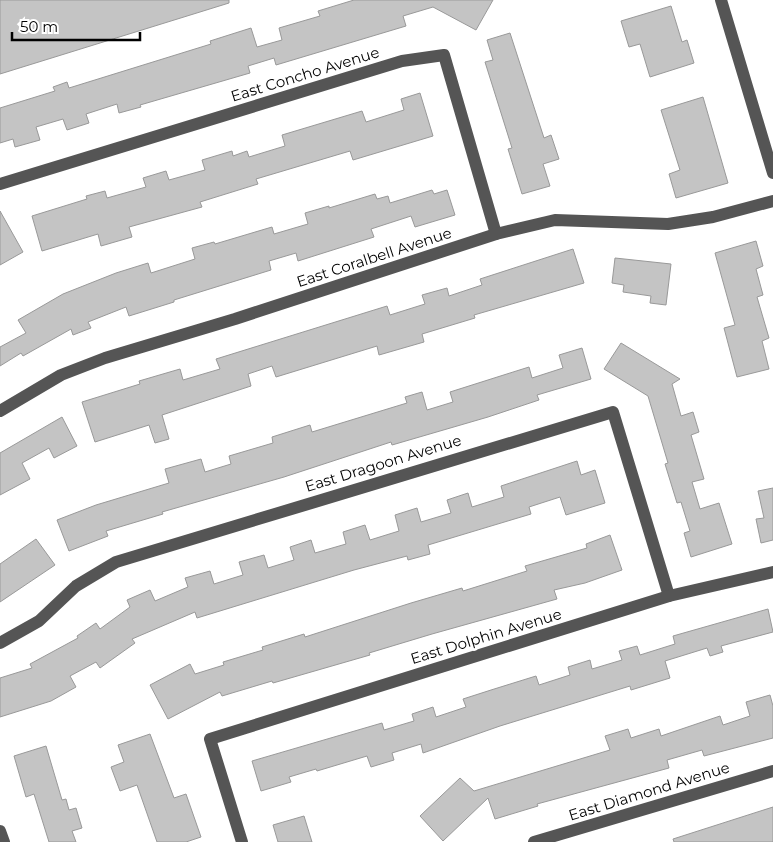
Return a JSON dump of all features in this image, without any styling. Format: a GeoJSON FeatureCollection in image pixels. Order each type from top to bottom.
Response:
{"type":"FeatureCollection","features":[{"type":"Feature","properties":{"kind":"street"},"geometry":{"type":"LineString","coordinates":[[721,0],[773,173]]}},
{"type":"Feature","properties":{"kind":"street","name":"East Concho Avenue"},"geometry":{"type":"LineString","coordinates":[[0,184],[402,62],[444,55],[496,234]]}},
{"type":"Feature","properties":{"kind":"street","name":"East Coralbell Avenue"},"geometry":{"type":"LineString","coordinates":[[0,411],[61,376],[105,358],[235,319],[496,234],[555,220],[668,224],[714,217],[773,201]]}},
{"type":"Feature","properties":{"kind":"street","name":"East Dragoon Avenue"},"geometry":{"type":"LineString","coordinates":[[0,643],[39,621],[76,586],[116,562],[613,412],[670,596]]}},
{"type":"Feature","properties":{"kind":"street","name":"East Dolphin Avenue"},"geometry":{"type":"LineString","coordinates":[[242,842],[210,739],[670,596],[773,572]]}},
{"type":"Feature","properties":{"kind":"street","name":"East Diamond Avenue"},"geometry":{"type":"LineString","coordinates":[[534,842],[773,771]]}},
{"type":"Feature","properties":{"kind":"street"},"geometry":{"type":"LineString","coordinates":[[0,831],[4,842]]}},
{"type":"Feature","properties":{"kind":"building"},"geometry":{"type":"Polygon","coordinates":[[[0,0],[229,0],[229,3],[0,74],[0,0]]]}},
{"type":"Feature","properties":{"kind":"building"},"geometry":{"type":"Polygon","coordinates":[[[354,0],[493,0],[476,30],[433,7],[403,16],[406,26],[276,65],[274,58],[248,66],[250,73],[140,105],[141,107],[119,113],[117,104],[86,114],[89,123],[67,130],[63,119],[36,127],[40,140],[15,147],[13,139],[0,143],[0,108],[55,91],[53,87],[67,82],[69,88],[211,44],[210,41],[251,28],[257,47],[282,40],[279,28],[320,16],[318,11],[354,0]]]}},
{"type":"Feature","properties":{"kind":"building"},"geometry":{"type":"Polygon","coordinates":[[[671,6],[682,42],[687,40],[694,63],[650,77],[640,44],[629,47],[621,21],[671,6]]]}},
{"type":"Feature","properties":{"kind":"building"},"geometry":{"type":"Polygon","coordinates":[[[510,33],[544,138],[551,135],[559,159],[543,164],[550,186],[522,194],[508,149],[512,148],[485,62],[493,60],[487,40],[510,33]]]}},
{"type":"Feature","properties":{"kind":"building"},"geometry":{"type":"Polygon","coordinates":[[[420,93],[433,136],[353,160],[350,151],[256,179],[258,184],[200,202],[202,207],[129,227],[132,237],[101,246],[98,234],[42,251],[32,216],[87,199],[86,196],[105,191],[107,198],[146,187],[143,178],[166,171],[169,180],[205,170],[202,160],[232,151],[233,156],[247,151],[249,157],[285,146],[282,135],[362,111],[366,122],[404,110],[401,99],[420,93]]]}},
{"type":"Feature","properties":{"kind":"building"},"geometry":{"type":"Polygon","coordinates":[[[703,97],[728,183],[676,198],[669,174],[680,170],[661,110],[703,97]]]}},
{"type":"Feature","properties":{"kind":"building"},"geometry":{"type":"Polygon","coordinates":[[[432,190],[434,194],[447,190],[455,215],[415,227],[411,216],[371,229],[374,237],[298,261],[296,253],[269,261],[271,270],[174,300],[174,302],[129,316],[126,307],[88,322],[91,328],[73,335],[71,329],[23,356],[21,353],[0,366],[0,347],[26,333],[18,320],[63,294],[116,273],[148,263],[151,273],[195,259],[192,248],[214,242],[215,244],[272,227],[274,234],[308,224],[305,213],[329,206],[329,208],[375,194],[377,199],[388,196],[390,203],[432,190]]]}},
{"type":"Feature","properties":{"kind":"building"},"geometry":{"type":"Polygon","coordinates":[[[0,211],[23,252],[0,265],[0,211]]]}},
{"type":"Feature","properties":{"kind":"building"},"geometry":{"type":"Polygon","coordinates":[[[756,241],[763,266],[756,269],[763,295],[757,297],[769,338],[762,341],[769,369],[737,377],[724,328],[735,325],[715,253],[756,241]]]}},
{"type":"Feature","properties":{"kind":"building"},"geometry":{"type":"Polygon","coordinates":[[[573,249],[584,283],[474,315],[475,318],[422,334],[424,342],[379,355],[377,346],[276,377],[272,366],[248,374],[251,386],[162,415],[169,439],[155,443],[149,425],[95,442],[82,402],[140,384],[139,381],[180,369],[183,380],[220,369],[216,359],[387,306],[390,315],[425,304],[422,295],[447,288],[449,296],[482,285],[480,279],[573,249]]]}},
{"type":"Feature","properties":{"kind":"building"},"geometry":{"type":"Polygon","coordinates":[[[615,258],[671,264],[666,305],[650,303],[651,296],[623,292],[624,285],[612,283],[615,258]]]}},
{"type":"Feature","properties":{"kind":"building"},"geometry":{"type":"Polygon","coordinates":[[[621,343],[680,379],[672,384],[681,416],[693,412],[699,432],[691,435],[704,479],[692,482],[700,509],[719,503],[732,544],[691,557],[684,533],[690,531],[681,502],[677,503],[665,464],[668,463],[648,396],[604,369],[621,343]]]}},
{"type":"Feature","properties":{"kind":"building"},"geometry":{"type":"Polygon","coordinates":[[[582,348],[591,379],[537,395],[539,400],[488,417],[392,445],[391,442],[284,477],[162,512],[163,514],[106,531],[108,536],[69,551],[57,520],[96,505],[169,483],[165,469],[201,459],[205,472],[231,464],[229,456],[273,443],[272,437],[310,425],[312,432],[407,403],[405,397],[422,392],[427,410],[453,402],[450,392],[529,367],[532,378],[563,368],[559,355],[582,348]]]}},
{"type":"Feature","properties":{"kind":"building"},"geometry":{"type":"Polygon","coordinates":[[[62,417],[77,446],[54,458],[49,448],[22,463],[30,479],[0,495],[0,453],[62,417]]]}},
{"type":"Feature","properties":{"kind":"building"},"geometry":{"type":"Polygon","coordinates":[[[577,461],[581,475],[595,470],[605,503],[566,515],[560,497],[529,507],[531,514],[428,545],[430,554],[408,560],[407,556],[354,570],[197,618],[195,612],[132,639],[135,643],[100,668],[96,662],[70,676],[76,687],[51,701],[0,717],[0,678],[32,668],[30,664],[78,638],[77,636],[96,623],[100,629],[130,607],[127,600],[150,590],[155,601],[188,587],[185,578],[210,571],[214,584],[243,575],[239,562],[264,555],[268,568],[294,560],[290,547],[311,540],[315,553],[346,544],[343,532],[365,525],[370,540],[399,531],[395,515],[417,508],[421,522],[451,513],[447,500],[468,493],[472,507],[504,497],[501,486],[577,461]]]}},
{"type":"Feature","properties":{"kind":"building"},"geometry":{"type":"Polygon","coordinates":[[[773,488],[773,540],[761,543],[756,519],[764,518],[758,491],[773,488]]]}},
{"type":"Feature","properties":{"kind":"building"},"geometry":{"type":"Polygon","coordinates":[[[610,535],[622,570],[585,583],[554,590],[557,599],[432,634],[369,653],[370,655],[273,683],[272,681],[222,696],[220,692],[168,719],[150,685],[190,664],[195,674],[224,665],[223,662],[263,650],[262,647],[304,634],[305,637],[411,603],[462,588],[463,591],[527,571],[525,566],[587,548],[586,544],[610,535]]]}},
{"type":"Feature","properties":{"kind":"building"},"geometry":{"type":"Polygon","coordinates":[[[36,539],[55,565],[0,602],[0,564],[36,539]]]}},
{"type":"Feature","properties":{"kind":"building"},"geometry":{"type":"Polygon","coordinates":[[[768,609],[773,632],[721,646],[723,652],[710,656],[707,648],[665,661],[670,678],[631,690],[630,686],[500,726],[423,753],[421,744],[392,753],[394,760],[371,767],[367,756],[317,771],[316,769],[289,777],[291,782],[261,791],[252,761],[382,723],[384,730],[414,721],[412,714],[433,707],[436,717],[466,707],[463,699],[536,676],[539,685],[570,675],[568,667],[590,660],[592,669],[622,660],[619,651],[637,646],[640,655],[675,644],[673,636],[768,609]]]}},
{"type":"Feature","properties":{"kind":"building"},"geometry":{"type":"Polygon","coordinates":[[[770,695],[773,706],[773,738],[704,756],[702,750],[667,760],[669,768],[537,804],[538,806],[495,819],[488,798],[443,841],[420,816],[460,778],[474,791],[610,750],[605,736],[628,729],[631,738],[659,729],[661,736],[720,716],[723,725],[750,716],[746,702],[770,695]]]}},
{"type":"Feature","properties":{"kind":"building"},"geometry":{"type":"Polygon","coordinates":[[[150,734],[174,798],[186,794],[201,837],[186,842],[157,842],[137,785],[120,791],[111,767],[124,762],[118,745],[150,734]]]}},
{"type":"Feature","properties":{"kind":"building"},"geometry":{"type":"Polygon","coordinates":[[[46,746],[62,800],[66,799],[69,810],[76,808],[82,828],[72,831],[76,842],[49,842],[34,794],[26,797],[14,756],[46,746]]]}},
{"type":"Feature","properties":{"kind":"building"},"geometry":{"type":"Polygon","coordinates":[[[773,807],[773,842],[674,842],[673,839],[773,807]]]}},
{"type":"Feature","properties":{"kind":"building"},"geometry":{"type":"Polygon","coordinates":[[[304,816],[312,842],[278,842],[273,825],[304,816]]]}}]}
